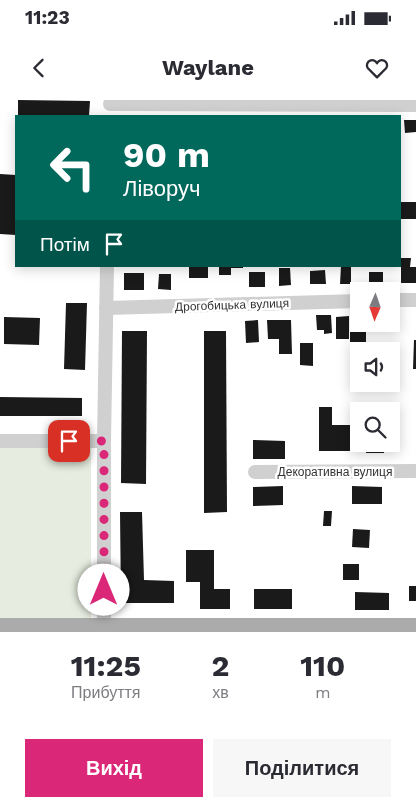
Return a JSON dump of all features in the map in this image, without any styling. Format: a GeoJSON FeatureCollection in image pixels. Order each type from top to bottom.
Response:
{"type":"FeatureCollection","features":[{"type":"Feature","properties":{"kind":"main road"},"geometry":{"type":"LineString","coordinates":[[0,627],[104,630],[416,627]]}},
{"type":"Feature","properties":{"kind":"street"},"geometry":{"type":"LineString","coordinates":[[110,107],[416,105]]}},
{"type":"Feature","properties":{"kind":"street"},"geometry":{"type":"LineString","coordinates":[[104,630],[104,441],[107,267]]}},
{"type":"Feature","properties":{"kind":"street"},"geometry":{"type":"LineString","coordinates":[[400,300],[416,300]]}},
{"type":"Feature","properties":{"kind":"street","name":"Дрогобицька вулиця"},"geometry":{"type":"LineString","coordinates":[[106,308],[350,301]]}},
{"type":"Feature","properties":{"kind":"street"},"geometry":{"type":"LineString","coordinates":[[0,441],[104,441]]}},
{"type":"Feature","properties":{"kind":"street","name":"Декоративна вулиця"},"geometry":{"type":"LineString","coordinates":[[255,472],[416,471]]}},
{"type":"Feature","properties":{"kind":"shaded area"},"geometry":{"type":"Polygon","coordinates":[[[0,448],[91,448],[91,618],[0,619],[0,448]]]}},
{"type":"Feature","properties":{"kind":"building"},"geometry":{"type":"Polygon","coordinates":[[[18,100],[90,101],[89,115],[18,115],[18,100]]]}},
{"type":"Feature","properties":{"kind":"building"},"geometry":{"type":"Polygon","coordinates":[[[404,120],[416,120],[416,132],[405,133],[404,120]]]}},
{"type":"Feature","properties":{"kind":"building"},"geometry":{"type":"Polygon","coordinates":[[[0,174],[15,175],[15,235],[0,234],[0,174]]]}},
{"type":"Feature","properties":{"kind":"building"},"geometry":{"type":"Polygon","coordinates":[[[401,202],[416,202],[416,219],[401,219],[401,202]]]}},
{"type":"Feature","properties":{"kind":"building"},"geometry":{"type":"Polygon","coordinates":[[[401,258],[411,258],[410,267],[416,267],[416,283],[401,283],[401,258]]]}},
{"type":"Feature","properties":{"kind":"building"},"geometry":{"type":"Polygon","coordinates":[[[189,267],[208,267],[208,278],[189,278],[189,267]]]}},
{"type":"Feature","properties":{"kind":"building"},"geometry":{"type":"Polygon","coordinates":[[[219,267],[243,267],[231,268],[231,275],[219,275],[219,267]]]}},
{"type":"Feature","properties":{"kind":"building"},"geometry":{"type":"Polygon","coordinates":[[[341,267],[351,267],[350,284],[340,284],[341,267]]]}},
{"type":"Feature","properties":{"kind":"building"},"geometry":{"type":"Polygon","coordinates":[[[279,268],[290,268],[291,285],[279,286],[279,268]]]}},
{"type":"Feature","properties":{"kind":"building"},"geometry":{"type":"Polygon","coordinates":[[[325,270],[326,284],[310,284],[310,271],[325,270]]]}},
{"type":"Feature","properties":{"kind":"building"},"geometry":{"type":"Polygon","coordinates":[[[249,272],[265,272],[265,287],[249,287],[249,272]]]}},
{"type":"Feature","properties":{"kind":"building"},"geometry":{"type":"Polygon","coordinates":[[[369,272],[383,272],[383,282],[369,282],[369,272]]]}},
{"type":"Feature","properties":{"kind":"building"},"geometry":{"type":"Polygon","coordinates":[[[124,273],[144,273],[144,290],[124,290],[124,273]]]}},
{"type":"Feature","properties":{"kind":"building"},"geometry":{"type":"Polygon","coordinates":[[[159,274],[171,274],[171,290],[158,289],[159,274]]]}},
{"type":"Feature","properties":{"kind":"building"},"geometry":{"type":"Polygon","coordinates":[[[66,303],[87,303],[85,370],[64,369],[66,303]]]}},
{"type":"Feature","properties":{"kind":"building"},"geometry":{"type":"Polygon","coordinates":[[[316,315],[331,315],[332,333],[324,334],[324,330],[317,330],[316,315]]]}},
{"type":"Feature","properties":{"kind":"building"},"geometry":{"type":"Polygon","coordinates":[[[349,316],[349,339],[336,339],[336,317],[349,316]]]}},
{"type":"Feature","properties":{"kind":"building"},"geometry":{"type":"Polygon","coordinates":[[[4,317],[40,318],[39,345],[4,344],[4,317]]]}},
{"type":"Feature","properties":{"kind":"building"},"geometry":{"type":"Polygon","coordinates":[[[258,320],[259,342],[246,343],[245,321],[258,320]]]}},
{"type":"Feature","properties":{"kind":"building"},"geometry":{"type":"Polygon","coordinates":[[[267,320],[291,320],[292,354],[279,354],[279,339],[268,339],[267,320]]]}},
{"type":"Feature","properties":{"kind":"building"},"geometry":{"type":"Polygon","coordinates":[[[122,331],[147,331],[146,484],[121,483],[122,331]]]}},
{"type":"Feature","properties":{"kind":"building"},"geometry":{"type":"Polygon","coordinates":[[[204,331],[226,331],[227,512],[204,513],[204,331]]]}},
{"type":"Feature","properties":{"kind":"building"},"geometry":{"type":"Polygon","coordinates":[[[350,332],[366,332],[366,342],[350,342],[350,332]]]}},
{"type":"Feature","properties":{"kind":"building"},"geometry":{"type":"Polygon","coordinates":[[[414,340],[416,340],[416,369],[413,369],[414,340]]]}},
{"type":"Feature","properties":{"kind":"building"},"geometry":{"type":"Polygon","coordinates":[[[300,343],[313,343],[313,366],[300,365],[300,343]]]}},
{"type":"Feature","properties":{"kind":"building"},"geometry":{"type":"Polygon","coordinates":[[[0,397],[82,398],[82,416],[0,416],[0,397]]]}},
{"type":"Feature","properties":{"kind":"building"},"geometry":{"type":"Polygon","coordinates":[[[319,407],[332,407],[332,425],[350,425],[350,451],[319,451],[319,407]]]}},
{"type":"Feature","properties":{"kind":"building"},"geometry":{"type":"Polygon","coordinates":[[[253,440],[285,441],[285,459],[253,459],[253,440]]]}},
{"type":"Feature","properties":{"kind":"building"},"geometry":{"type":"Polygon","coordinates":[[[366,452],[384,452],[384,453],[366,452]]]}},
{"type":"Feature","properties":{"kind":"building"},"geometry":{"type":"Polygon","coordinates":[[[283,486],[283,505],[253,506],[253,487],[283,486]]]}},
{"type":"Feature","properties":{"kind":"building"},"geometry":{"type":"Polygon","coordinates":[[[352,486],[382,487],[382,504],[352,504],[352,486]]]}},
{"type":"Feature","properties":{"kind":"building"},"geometry":{"type":"Polygon","coordinates":[[[324,511],[332,511],[331,526],[323,526],[324,511]]]}},
{"type":"Feature","properties":{"kind":"building"},"geometry":{"type":"Polygon","coordinates":[[[120,512],[142,512],[144,580],[174,581],[174,603],[121,603],[120,512]]]}},
{"type":"Feature","properties":{"kind":"building"},"geometry":{"type":"Polygon","coordinates":[[[353,529],[370,530],[369,548],[352,547],[353,529]]]}},
{"type":"Feature","properties":{"kind":"building"},"geometry":{"type":"Polygon","coordinates":[[[186,550],[214,550],[214,589],[230,589],[230,609],[200,609],[200,582],[186,582],[186,550]]]}},
{"type":"Feature","properties":{"kind":"building"},"geometry":{"type":"Polygon","coordinates":[[[343,564],[359,564],[359,580],[343,580],[343,564]]]}},
{"type":"Feature","properties":{"kind":"building"},"geometry":{"type":"Polygon","coordinates":[[[409,586],[416,586],[416,601],[409,601],[409,586]]]}},
{"type":"Feature","properties":{"kind":"building"},"geometry":{"type":"Polygon","coordinates":[[[254,589],[292,589],[292,609],[254,609],[254,589]]]}},
{"type":"Feature","properties":{"kind":"building"},"geometry":{"type":"Polygon","coordinates":[[[355,592],[389,593],[389,610],[355,610],[355,592]]]}},
{"type":"Feature","properties":{"kind":"route"},"geometry":{"type":"LineString","coordinates":[[69,441],[104,441],[104,590]]}}]}
